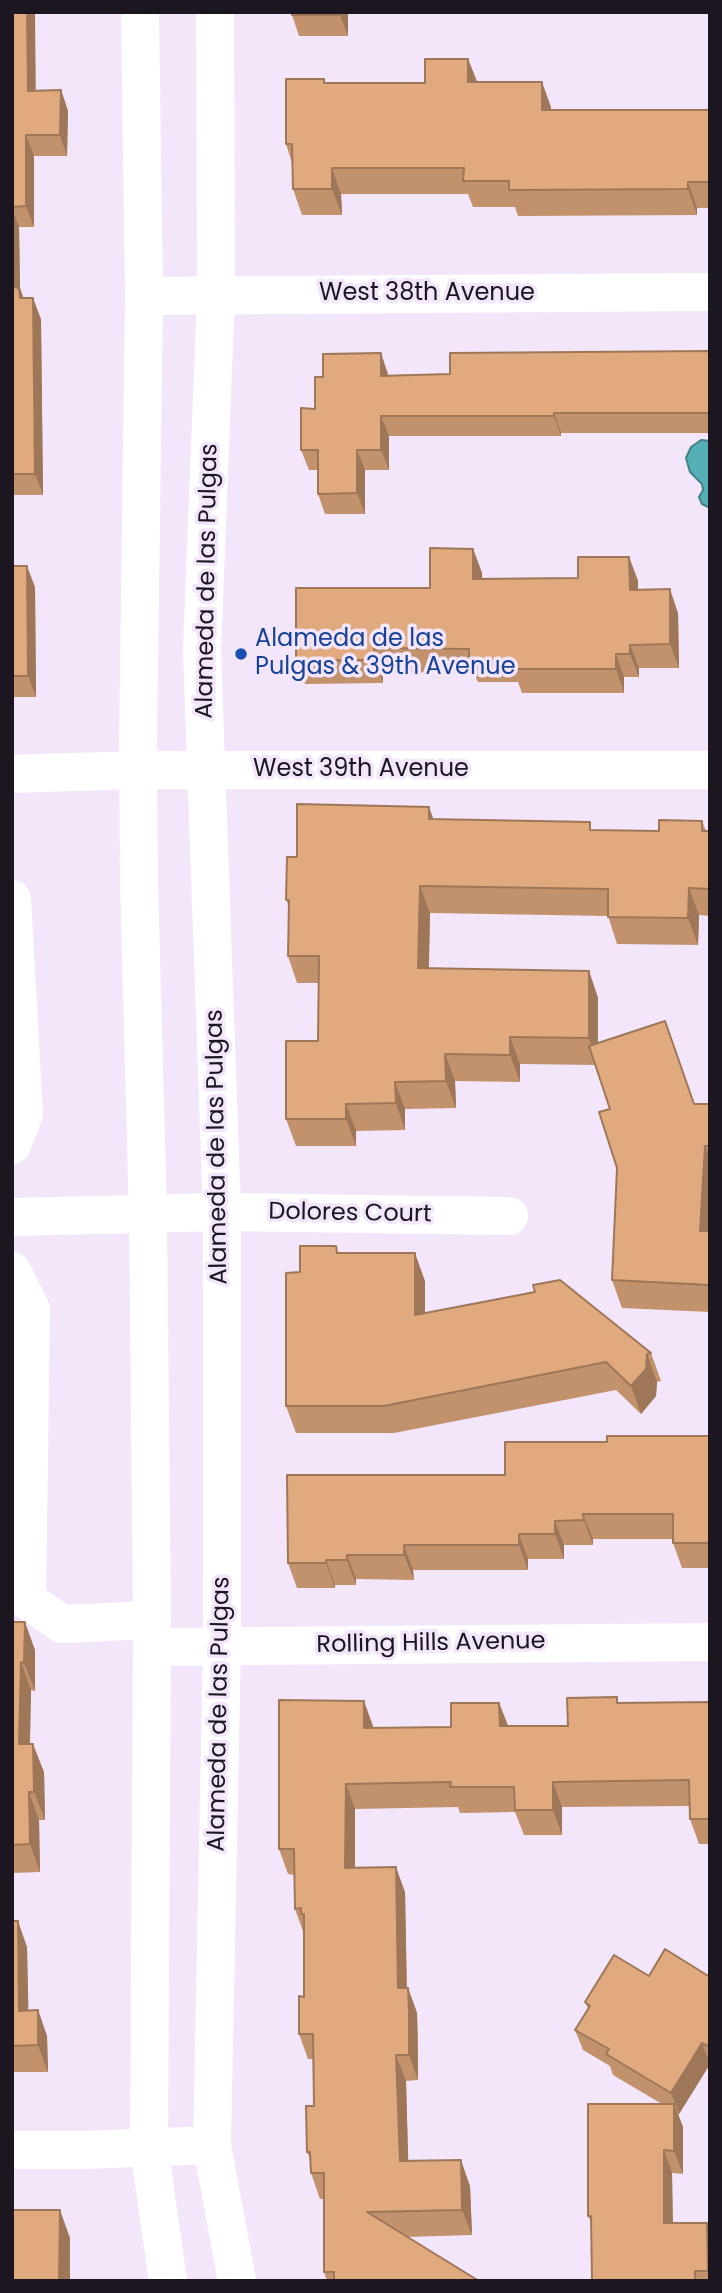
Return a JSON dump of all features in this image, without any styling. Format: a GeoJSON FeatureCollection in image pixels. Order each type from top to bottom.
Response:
{"type":"FeatureCollection","features":[{"type":"Feature","properties":{"kind":"main road"},"geometry":{"type":"LineString","coordinates":[[140,12],[144,296],[138,770],[148,1215],[152,1634],[149,2147],[168,2281]]}},
{"type":"Feature","properties":{"kind":"main road","name":"Alameda de las Pulgas"},"geometry":{"type":"LineString","coordinates":[[215,12],[216,295],[202,650],[222,1212],[222,1645],[212,2145],[237,2281]]}},
{"type":"Feature","properties":{"kind":"main road","name":"West 38th Avenue"},"geometry":{"type":"LineString","coordinates":[[144,296],[710,292]]}},
{"type":"Feature","properties":{"kind":"main road","name":"West 39th Avenue"},"geometry":{"type":"LineString","coordinates":[[12,775],[138,770],[710,770]]}},
{"type":"Feature","properties":{"kind":"main road"},"geometry":{"type":"LineString","coordinates":[[12,899],[24,1114],[12,1145]]}},
{"type":"Feature","properties":{"kind":"main road","name":"Dolores Court"},"geometry":{"type":"LineString","coordinates":[[12,1217],[222,1212],[509,1216]]}},
{"type":"Feature","properties":{"kind":"main road","name":"Rolling Hills Avenue"},"geometry":{"type":"LineString","coordinates":[[12,1271],[32,1309],[26,1600],[62,1624],[222,1645],[710,1642]]}},
{"type":"Feature","properties":{"kind":"main road"},"geometry":{"type":"LineString","coordinates":[[12,2150],[212,2145]]}},
{"type":"Feature","properties":{"kind":"shaded area"},"geometry":{"type":"Polygon","coordinates":[[[701,440],[710,441],[710,508],[702,504],[699,497],[703,490],[702,484],[690,472],[686,458],[691,447],[701,440]]]}},
{"type":"Feature","properties":{"kind":"building"},"geometry":{"type":"Polygon","coordinates":[[[12,12],[27,12],[28,91],[61,90],[60,135],[26,135],[26,206],[12,207],[12,12]]]}},
{"type":"Feature","properties":{"kind":"building"},"geometry":{"type":"Polygon","coordinates":[[[292,12],[340,12],[340,15],[292,15],[292,12]]]}},
{"type":"Feature","properties":{"kind":"building"},"geometry":{"type":"Polygon","coordinates":[[[425,59],[468,59],[468,82],[542,82],[542,110],[710,110],[710,182],[688,182],[688,189],[509,190],[509,181],[463,181],[464,168],[332,168],[332,189],[293,189],[292,144],[286,144],[286,79],[324,79],[324,83],[425,83],[425,59]]]}},
{"type":"Feature","properties":{"kind":"building"},"geometry":{"type":"Polygon","coordinates":[[[12,287],[19,288],[20,298],[33,298],[35,474],[12,474],[12,287]]]}},
{"type":"Feature","properties":{"kind":"building"},"geometry":{"type":"Polygon","coordinates":[[[710,351],[710,413],[381,416],[381,450],[357,450],[357,493],[318,494],[318,450],[301,450],[301,408],[315,409],[315,377],[323,377],[323,354],[381,353],[381,376],[450,374],[450,353],[710,351]]]}},
{"type":"Feature","properties":{"kind":"building"},"geometry":{"type":"Polygon","coordinates":[[[430,548],[473,549],[473,579],[578,578],[578,557],[629,557],[630,590],[670,589],[670,644],[630,645],[630,654],[616,654],[616,669],[513,669],[513,659],[469,659],[469,649],[374,648],[375,660],[296,660],[296,588],[430,588],[430,548]]]}},
{"type":"Feature","properties":{"kind":"building"},"geometry":{"type":"Polygon","coordinates":[[[12,566],[27,566],[28,676],[12,676],[12,566]]]}},
{"type":"Feature","properties":{"kind":"building"},"geometry":{"type":"Polygon","coordinates":[[[297,804],[429,807],[429,819],[590,822],[590,830],[659,831],[659,820],[702,821],[702,831],[710,831],[710,889],[689,888],[688,918],[608,917],[608,889],[420,886],[418,968],[589,971],[589,1038],[510,1037],[510,1055],[445,1054],[446,1081],[395,1082],[396,1103],[346,1104],[346,1119],[286,1119],[286,1041],[318,1041],[319,956],[288,956],[287,857],[297,857],[297,804]]]}},
{"type":"Feature","properties":{"kind":"building"},"geometry":{"type":"Polygon","coordinates":[[[665,1021],[694,1104],[710,1104],[710,1146],[705,1146],[700,1231],[710,1231],[710,1285],[612,1280],[617,1168],[599,1112],[610,1109],[589,1046],[665,1021]]]}},
{"type":"Feature","properties":{"kind":"building"},"geometry":{"type":"Polygon","coordinates":[[[300,1246],[336,1246],[337,1253],[415,1253],[415,1315],[535,1292],[533,1285],[560,1280],[651,1353],[647,1354],[646,1369],[631,1386],[606,1362],[384,1406],[286,1406],[286,1273],[300,1272],[300,1246]]]}},
{"type":"Feature","properties":{"kind":"building"},"geometry":{"type":"Polygon","coordinates":[[[607,1436],[710,1436],[710,1543],[673,1543],[673,1514],[583,1514],[584,1520],[555,1521],[555,1534],[519,1534],[519,1545],[404,1545],[404,1555],[347,1555],[347,1560],[326,1560],[326,1563],[288,1563],[287,1475],[505,1475],[505,1442],[607,1442],[607,1436]]]}},
{"type":"Feature","properties":{"kind":"building"},"geometry":{"type":"Polygon","coordinates":[[[12,1622],[25,1622],[19,1744],[33,1744],[34,1792],[29,1792],[30,1844],[12,1845],[12,1622]]]}},
{"type":"Feature","properties":{"kind":"building"},"geometry":{"type":"Polygon","coordinates":[[[617,1697],[617,1703],[710,1702],[710,1819],[690,1819],[689,1780],[553,1782],[553,1810],[515,1810],[514,1787],[450,1787],[451,1782],[346,1784],[345,1868],[396,1867],[398,1988],[408,1988],[409,2012],[409,2055],[396,2055],[400,2161],[461,2160],[462,2210],[367,2212],[479,2281],[334,2281],[334,2272],[324,2272],[324,2173],[311,2173],[310,2152],[307,2152],[306,2106],[314,2106],[313,2034],[299,2034],[299,1996],[304,1997],[304,1914],[301,1914],[301,1908],[295,1909],[294,1849],[279,1849],[279,1700],[364,1701],[364,1728],[451,1727],[451,1703],[499,1703],[500,1726],[568,1726],[567,1698],[617,1697]]]}},
{"type":"Feature","properties":{"kind":"building"},"geometry":{"type":"Polygon","coordinates":[[[12,1921],[18,1921],[19,2011],[38,2010],[38,2045],[12,2046],[12,1921]]]}},
{"type":"Feature","properties":{"kind":"building"},"geometry":{"type":"Polygon","coordinates":[[[665,1949],[710,1977],[710,2047],[702,2043],[671,2093],[606,2054],[609,2049],[575,2030],[590,2006],[585,2002],[614,1955],[649,1976],[665,1949]]]}},
{"type":"Feature","properties":{"kind":"building"},"geometry":{"type":"Polygon","coordinates":[[[588,2104],[674,2104],[674,2151],[664,2150],[664,2223],[707,2223],[708,2271],[695,2271],[695,2281],[592,2281],[591,2216],[588,2216],[588,2104]]]}},
{"type":"Feature","properties":{"kind":"building"},"geometry":{"type":"Polygon","coordinates":[[[12,2210],[60,2210],[59,2280],[12,2281],[12,2210]]]}},
{"type":"Feature","properties":{"kind":"place","name":"Alameda de las Pulgas & 39th Avenue"},"geometry":{"type":"Point","coordinates":[241,654]}}]}
